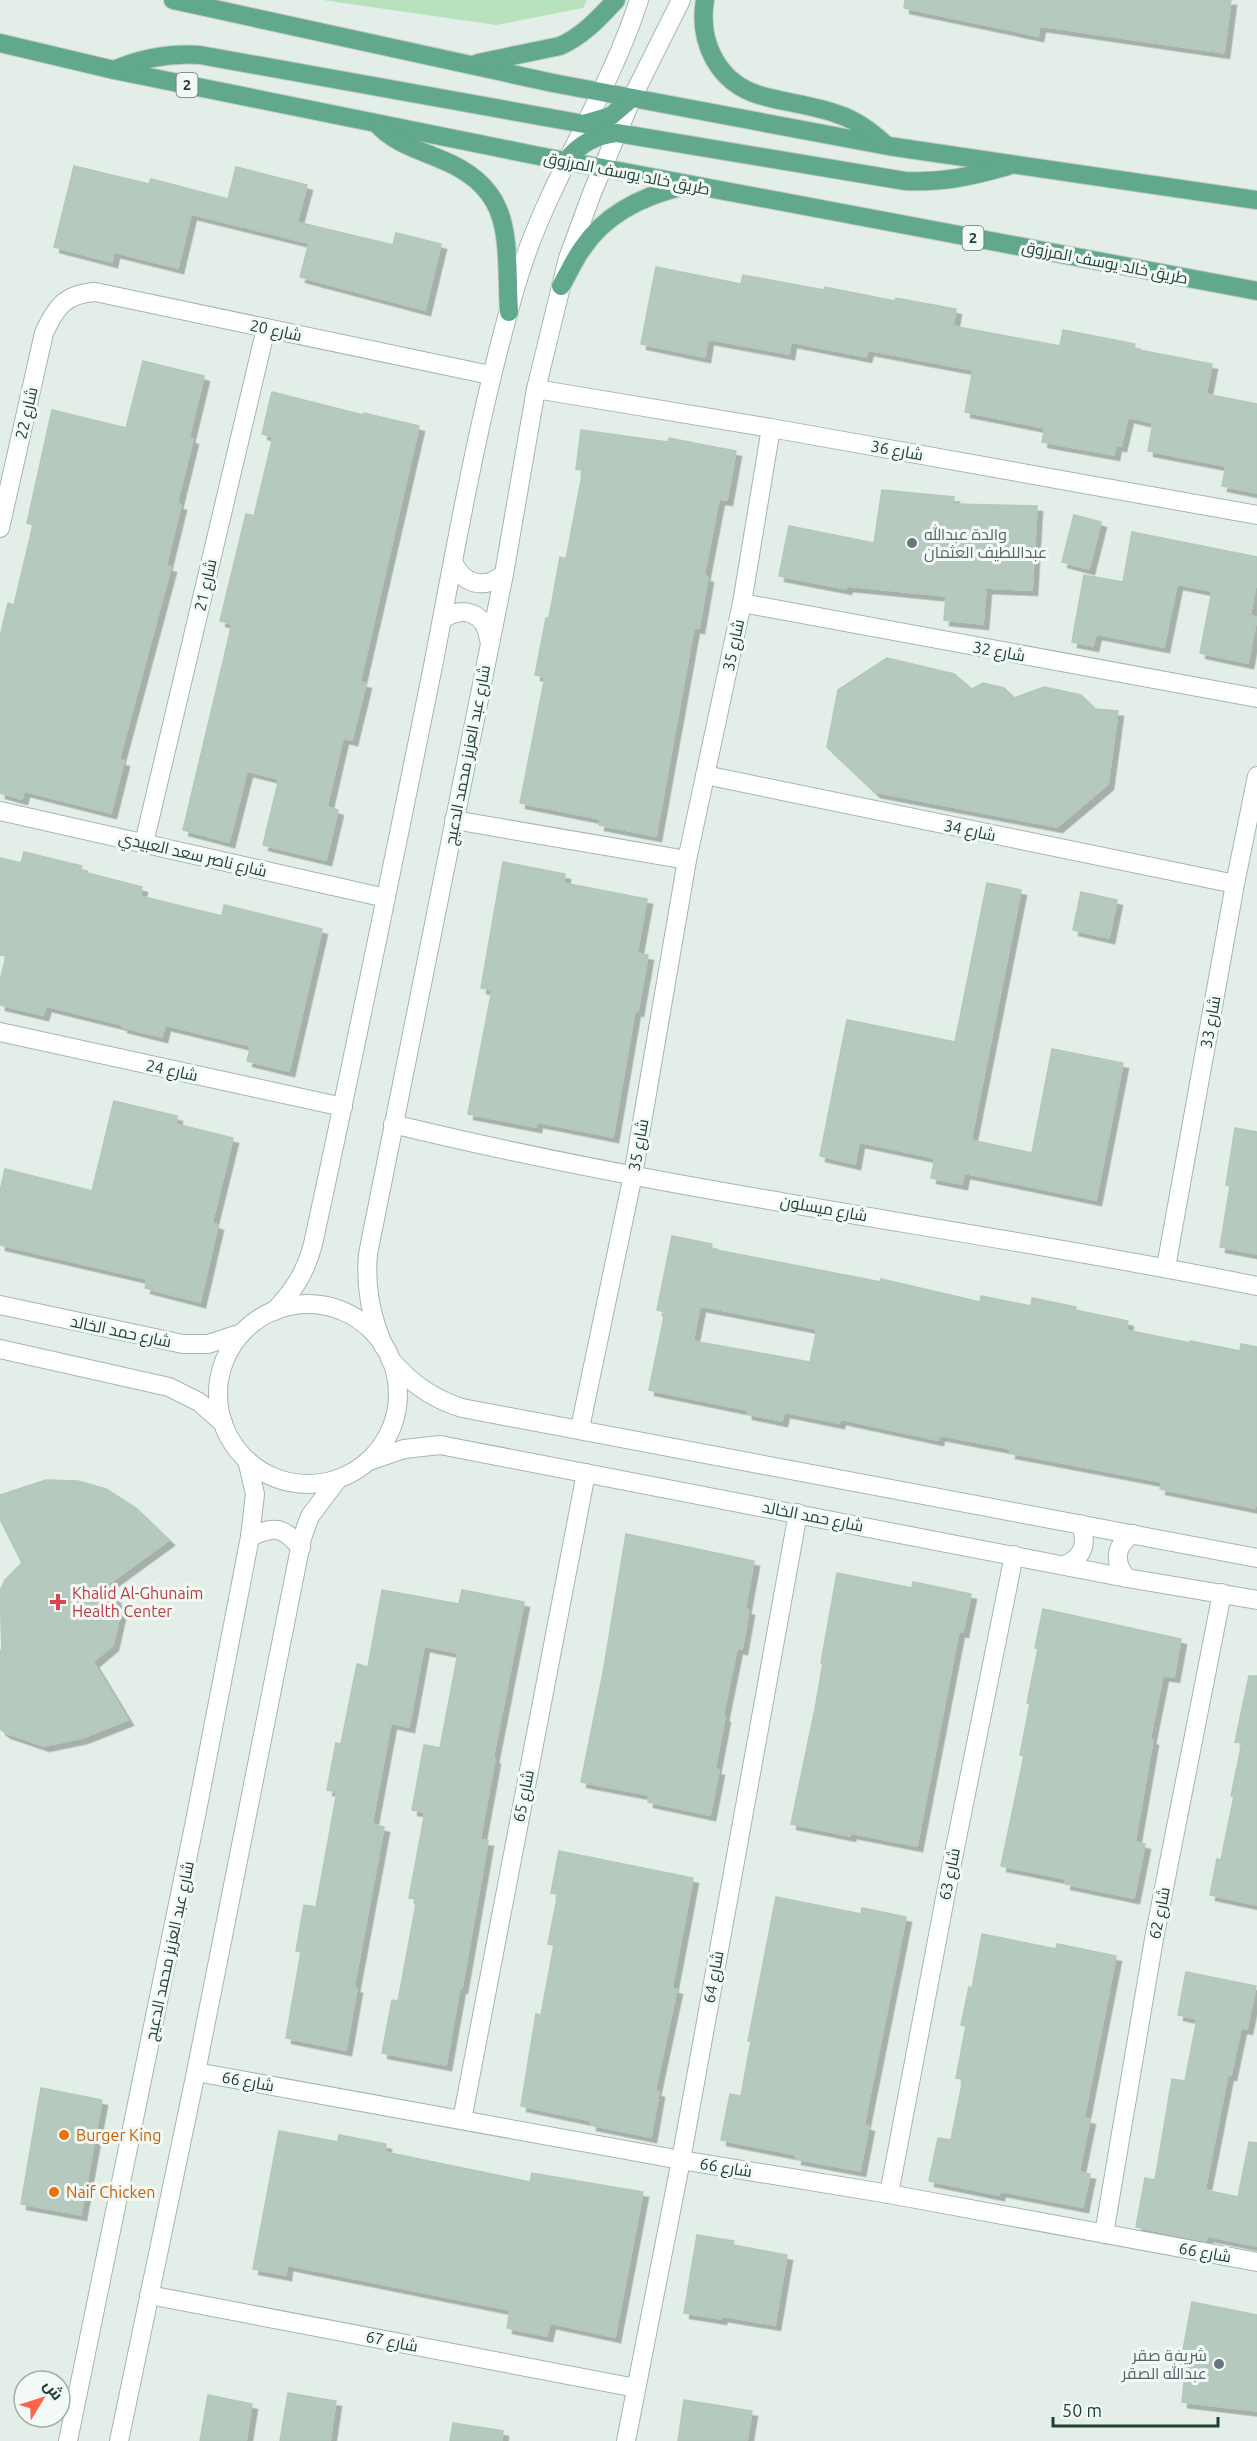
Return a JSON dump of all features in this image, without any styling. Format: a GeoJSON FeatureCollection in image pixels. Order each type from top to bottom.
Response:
{"type":"FeatureCollection","features":[{"type":"Feature","properties":{"kind":"main road"},"geometry":{"type":"LineString","coordinates":[[173,0],[599,92],[888,146],[1018,163],[1257,200]]}},
{"type":"Feature","properties":{"kind":"main road"},"geometry":{"type":"LineString","coordinates":[[470,65],[570,42],[587,30],[616,0]]}},
{"type":"Feature","properties":{"kind":"main road"},"geometry":{"type":"LineString","coordinates":[[705,0],[703,12],[706,42],[712,57],[731,80],[758,95],[842,115],[859,124],[888,146]]}},
{"type":"Feature","properties":{"kind":"main road","name":"طريق خالد يوسف المرزوق"},"geometry":{"type":"LineString","coordinates":[[0,43],[114,70],[375,123],[690,185],[1257,291]]}},
{"type":"Feature","properties":{"kind":"main road"},"geometry":{"type":"LineString","coordinates":[[114,70],[149,58],[168,55],[200,55],[584,124],[610,116],[632,98]]}},
{"type":"Feature","properties":{"kind":"main road"},"geometry":{"type":"LineString","coordinates":[[375,123],[396,141],[470,172],[490,192],[502,218],[505,232],[509,312]]}},
{"type":"Feature","properties":{"kind":"main road"},"geometry":{"type":"LineString","coordinates":[[566,160],[597,136],[617,133],[905,181],[930,183],[955,180],[1018,163]]}},
{"type":"Feature","properties":{"kind":"main road"},"geometry":{"type":"LineString","coordinates":[[561,286],[582,249],[611,218],[648,196],[690,185]]}},
{"type":"Feature","properties":{"kind":"street"},"geometry":{"type":"LineString","coordinates":[[387,1353],[398,1389],[397,1405],[388,1436],[369,1461],[349,1474],[315,1484],[290,1482],[267,1474],[248,1460],[233,1443],[223,1423],[218,1396],[220,1376],[227,1356],[242,1333],[274,1311],[297,1285],[310,1257],[386,898],[490,375],[528,247],[566,160],[626,34],[639,0]]}},
{"type":"Feature","properties":{"kind":"street","name":"شارع عبد العزيز محمد الدعيج"},"geometry":{"type":"LineString","coordinates":[[387,1353],[370,1310],[366,1272],[393,1124],[504,574],[536,389],[561,286],[578,228],[632,98],[681,0]]}},
{"type":"Feature","properties":{"kind":"street","name":"شارع 20"},"geometry":{"type":"LineString","coordinates":[[63,303],[76,294],[95,292],[490,375]]}},
{"type":"Feature","properties":{"kind":"street","name":"شارع 22"},"geometry":{"type":"LineString","coordinates":[[0,528],[44,333],[50,320],[63,303]]}},
{"type":"Feature","properties":{"kind":"street","name":"شارع 21"},"geometry":{"type":"LineString","coordinates":[[144,843],[266,328]]}},
{"type":"Feature","properties":{"kind":"street","name":"شارع 36"},"geometry":{"type":"LineString","coordinates":[[536,389],[771,428],[1257,515]]}},
{"type":"Feature","properties":{"kind":"street","name":"شارع 35"},"geometry":{"type":"LineString","coordinates":[[580,1428],[633,1175],[687,860],[742,603],[771,428]]}},
{"type":"Feature","properties":{"kind":"street"},"geometry":{"type":"LineString","coordinates":[[453,562],[465,579],[475,583],[486,584],[504,574]]}},
{"type":"Feature","properties":{"kind":"street","name":"شارع 32"},"geometry":{"type":"LineString","coordinates":[[742,603],[1257,698]]}},
{"type":"Feature","properties":{"kind":"street"},"geometry":{"type":"LineString","coordinates":[[442,620],[451,613],[462,611],[472,613],[482,619],[488,629],[489,640]]}},
{"type":"Feature","properties":{"kind":"street","name":"شارع 34"},"geometry":{"type":"LineString","coordinates":[[705,775],[1235,884]]}},
{"type":"Feature","properties":{"kind":"street","name":"شارع 33"},"geometry":{"type":"LineString","coordinates":[[1166,1267],[1235,884],[1257,776]]}},
{"type":"Feature","properties":{"kind":"street","name":"شارع ناصر سعد العبيدي"},"geometry":{"type":"LineString","coordinates":[[0,811],[386,898]]}},
{"type":"Feature","properties":{"kind":"street"},"geometry":{"type":"LineString","coordinates":[[454,820],[687,860]]}},
{"type":"Feature","properties":{"kind":"street","name":"شارع 24"},"geometry":{"type":"LineString","coordinates":[[0,1032],[343,1107]]}},
{"type":"Feature","properties":{"kind":"street","name":"شارع ميسلون"},"geometry":{"type":"LineString","coordinates":[[393,1124],[485,1146],[633,1175],[1166,1267],[1257,1286]]}},
{"type":"Feature","properties":{"kind":"street","name":"شارع حمد الخالد"},"geometry":{"type":"LineString","coordinates":[[0,1305],[183,1344],[208,1344],[242,1333]]}},
{"type":"Feature","properties":{"kind":"street"},"geometry":{"type":"LineString","coordinates":[[274,1311],[304,1305],[335,1309],[363,1323],[417,1387],[440,1400],[462,1407],[1257,1558]]}},
{"type":"Feature","properties":{"kind":"street"},"geometry":{"type":"LineString","coordinates":[[0,1349],[169,1387],[199,1402],[223,1423]]}},
{"type":"Feature","properties":{"kind":"street","name":"شارع حمد الخالد"},"geometry":{"type":"LineString","coordinates":[[369,1461],[404,1449],[440,1445],[1128,1578],[1257,1600]]}},
{"type":"Feature","properties":{"kind":"street","name":"شارع عبد العزيز محمد الدعيج"},"geometry":{"type":"LineString","coordinates":[[69,2441],[195,1821],[250,1537],[255,1494],[248,1460]]}},
{"type":"Feature","properties":{"kind":"street","name":"شارع 65"},"geometry":{"type":"LineString","coordinates":[[462,2120],[586,1473]]}},
{"type":"Feature","properties":{"kind":"street"},"geometry":{"type":"LineString","coordinates":[[118,2441],[196,2072],[301,1548],[310,1516],[338,1479]]}},
{"type":"Feature","properties":{"kind":"street","name":"شارع 64"},"geometry":{"type":"LineString","coordinates":[[626,2441],[681,2160],[798,1513]]}},
{"type":"Feature","properties":{"kind":"street"},"geometry":{"type":"LineString","coordinates":[[1065,1565],[1075,1561],[1085,1544],[1080,1524]]}},
{"type":"Feature","properties":{"kind":"street"},"geometry":{"type":"LineString","coordinates":[[250,1537],[269,1529],[288,1533],[301,1548]]}},
{"type":"Feature","properties":{"kind":"street"},"geometry":{"type":"LineString","coordinates":[[1128,1578],[1120,1569],[1117,1559],[1119,1549],[1125,1539],[1133,1534]]}},
{"type":"Feature","properties":{"kind":"street","name":"شارع 63"},"geometry":{"type":"LineString","coordinates":[[889,2194],[947,1886],[1014,1555]]}},
{"type":"Feature","properties":{"kind":"street","name":"شارع 62"},"geometry":{"type":"LineString","coordinates":[[1104,2234],[1154,1939],[1222,1593]]}},
{"type":"Feature","properties":{"kind":"street","name":"شارع 66"},"geometry":{"type":"LineString","coordinates":[[196,2072],[681,2160],[889,2194],[1257,2262]]}},
{"type":"Feature","properties":{"kind":"street","name":"شارع 67"},"geometry":{"type":"LineString","coordinates":[[148,2295],[636,2388]]}},
{"type":"Feature","properties":{"kind":"green space"},"geometry":{"type":"Polygon","coordinates":[[[323,0],[587,0],[583,8],[496,25],[323,0]]]}},
{"type":"Feature","properties":{"kind":"building"},"geometry":{"type":"Polygon","coordinates":[[[905,0],[1231,0],[1224,53],[1040,26],[1038,36],[904,8],[905,0]]]}},
{"type":"Feature","properties":{"kind":"building"},"geometry":{"type":"Polygon","coordinates":[[[74,166],[149,184],[151,179],[228,199],[236,167],[307,185],[297,222],[393,245],[396,233],[441,244],[425,310],[300,277],[309,243],[191,214],[178,268],[114,252],[112,262],[54,247],[74,166]]]}},
{"type":"Feature","properties":{"kind":"building"},"geometry":{"type":"Polygon","coordinates":[[[656,267],[741,284],[743,275],[824,290],[825,287],[895,301],[896,298],[956,309],[953,326],[1060,346],[1063,330],[1135,344],[1134,349],[1212,364],[1206,394],[1257,404],[1257,493],[1222,486],[1226,466],[1148,451],[1153,423],[1128,417],[1121,446],[1116,445],[1114,455],[1042,442],[1045,428],[965,412],[973,370],[868,350],[866,357],[791,342],[789,354],[708,339],[705,357],[641,344],[656,267]]]}},
{"type":"Feature","properties":{"kind":"building"},"geometry":{"type":"Polygon","coordinates":[[[143,361],[204,376],[189,438],[193,439],[177,504],[181,505],[166,566],[171,567],[119,760],[124,761],[111,813],[24,791],[22,799],[0,793],[0,637],[8,603],[14,605],[33,525],[27,523],[52,410],[126,428],[143,361]]]}},
{"type":"Feature","properties":{"kind":"building"},"geometry":{"type":"Polygon","coordinates":[[[272,392],[363,415],[364,413],[419,426],[360,682],[366,683],[352,740],[343,738],[327,807],[338,810],[326,860],[263,845],[279,779],[247,771],[229,842],[183,830],[232,624],[220,621],[246,514],[254,516],[273,437],[262,434],[272,392]]]}},
{"type":"Feature","properties":{"kind":"building"},"geometry":{"type":"Polygon","coordinates":[[[581,430],[668,442],[669,438],[736,451],[727,500],[719,499],[704,576],[708,577],[699,628],[694,627],[656,836],[599,825],[601,819],[520,803],[545,677],[535,675],[546,618],[549,618],[560,557],[566,559],[583,470],[576,469],[581,430]]]}},
{"type":"Feature","properties":{"kind":"building"},"geometry":{"type":"Polygon","coordinates":[[[882,490],[954,497],[953,504],[1037,506],[1032,590],[986,588],[983,624],[944,620],[946,596],[847,586],[846,589],[779,576],[789,526],[874,543],[882,490]]]}},
{"type":"Feature","properties":{"kind":"building"},"geometry":{"type":"Polygon","coordinates":[[[1074,515],[1101,522],[1089,569],[1062,562],[1074,515]]]}},
{"type":"Feature","properties":{"kind":"building"},"geometry":{"type":"Polygon","coordinates":[[[1132,532],[1257,557],[1257,579],[1250,616],[1257,617],[1248,663],[1200,653],[1212,591],[1177,584],[1164,647],[1096,634],[1093,646],[1072,642],[1084,575],[1123,582],[1132,532]]]}},
{"type":"Feature","properties":{"kind":"building"},"geometry":{"type":"Polygon","coordinates":[[[887,658],[954,674],[972,689],[983,683],[1004,688],[1014,698],[1044,687],[1081,695],[1095,709],[1118,711],[1108,784],[1057,827],[875,792],[827,747],[838,690],[887,658]]]}},
{"type":"Feature","properties":{"kind":"building"},"geometry":{"type":"Polygon","coordinates":[[[24,852],[82,866],[80,871],[142,887],[140,896],[222,916],[224,905],[322,929],[289,1071],[247,1061],[251,1046],[165,1025],[162,1037],[46,1006],[43,1015],[0,1005],[0,981],[6,956],[0,955],[0,858],[21,863],[24,852]]]}},
{"type":"Feature","properties":{"kind":"building"},"geometry":{"type":"Polygon","coordinates":[[[503,862],[565,874],[564,883],[647,899],[637,953],[648,955],[638,1011],[635,1010],[613,1137],[537,1122],[536,1127],[468,1114],[492,990],[481,988],[503,862]]]}},
{"type":"Feature","properties":{"kind":"building"},"geometry":{"type":"Polygon","coordinates":[[[987,883],[1021,890],[971,1140],[1032,1153],[1052,1049],[1123,1063],[1096,1200],[964,1173],[962,1184],[931,1178],[935,1158],[859,1142],[855,1164],[820,1156],[847,1020],[955,1042],[987,883]]]}},
{"type":"Feature","properties":{"kind":"building"},"geometry":{"type":"Polygon","coordinates":[[[1081,892],[1117,900],[1109,938],[1073,930],[1081,892]]]}},
{"type":"Feature","properties":{"kind":"building"},"geometry":{"type":"Polygon","coordinates":[[[114,1101],[177,1116],[176,1124],[233,1138],[212,1223],[218,1225],[200,1302],[145,1288],[147,1279],[0,1245],[0,1191],[5,1169],[92,1191],[114,1101]]]}},
{"type":"Feature","properties":{"kind":"building"},"geometry":{"type":"Polygon","coordinates":[[[1235,1128],[1257,1132],[1257,1254],[1220,1247],[1230,1186],[1226,1185],[1235,1128]]]}},
{"type":"Feature","properties":{"kind":"building"},"geometry":{"type":"Polygon","coordinates":[[[672,1236],[712,1244],[711,1249],[881,1282],[881,1279],[980,1302],[981,1296],[1031,1306],[1032,1298],[1076,1307],[1075,1310],[1128,1321],[1126,1330],[1190,1343],[1190,1341],[1240,1351],[1241,1344],[1257,1347],[1257,1497],[1255,1508],[1160,1489],[1162,1482],[1010,1453],[1011,1449],[939,1435],[938,1440],[840,1419],[839,1423],[784,1412],[782,1421],[747,1414],[747,1410],[649,1390],[665,1312],[657,1310],[672,1236]],[[700,1306],[693,1341],[810,1362],[817,1329],[700,1306]]]}},
{"type":"Feature","properties":{"kind":"building","name":"Khalid Al-Ghunaim Health Center"},"geometry":{"type":"Polygon","coordinates":[[[46,1480],[78,1481],[106,1489],[136,1508],[169,1540],[110,1583],[120,1614],[113,1645],[93,1662],[128,1720],[82,1738],[44,1746],[0,1729],[0,1651],[2,1649],[0,1591],[5,1580],[22,1563],[0,1519],[0,1495],[46,1480]]]}},
{"type":"Feature","properties":{"kind":"building"},"geometry":{"type":"Polygon","coordinates":[[[626,1534],[754,1561],[745,1609],[749,1610],[742,1649],[737,1648],[723,1716],[725,1717],[715,1769],[719,1770],[710,1815],[648,1802],[649,1795],[581,1782],[603,1673],[626,1534]]]}},
{"type":"Feature","properties":{"kind":"building"},"geometry":{"type":"Polygon","coordinates":[[[837,1573],[912,1588],[913,1582],[971,1594],[963,1632],[959,1631],[917,1846],[791,1824],[815,1709],[837,1573]]]}},
{"type":"Feature","properties":{"kind":"building"},"geometry":{"type":"Polygon","coordinates":[[[382,1590],[459,1604],[462,1590],[524,1602],[493,1758],[495,1759],[480,1840],[488,1841],[446,2065],[382,2053],[392,2000],[398,2001],[417,1899],[409,1898],[425,1812],[412,1810],[424,1745],[440,1748],[458,1653],[424,1646],[409,1727],[391,1723],[372,1824],[384,1827],[354,1987],[357,1988],[346,2050],[286,2038],[301,1952],[296,1951],[304,1905],[316,1907],[337,1792],[327,1790],[336,1743],[341,1744],[357,1664],[368,1667],[382,1590]]]}},
{"type":"Feature","properties":{"kind":"building"},"geometry":{"type":"Polygon","coordinates":[[[1043,1609],[1181,1639],[1174,1677],[1163,1675],[1150,1739],[1153,1740],[1135,1842],[1145,1844],[1134,1898],[1065,1884],[1066,1879],[1001,1866],[1024,1756],[1020,1755],[1030,1703],[1027,1703],[1038,1649],[1035,1648],[1043,1609]]]}},
{"type":"Feature","properties":{"kind":"building"},"geometry":{"type":"Polygon","coordinates":[[[1249,1676],[1257,1676],[1257,1905],[1210,1895],[1217,1859],[1221,1860],[1234,1796],[1231,1796],[1242,1743],[1235,1742],[1249,1676]]]}},
{"type":"Feature","properties":{"kind":"building"},"geometry":{"type":"Polygon","coordinates":[[[559,1851],[693,1878],[672,1988],[677,1989],[655,2091],[659,2092],[651,2137],[591,2125],[592,2121],[521,2106],[536,2014],[541,2015],[554,1945],[548,1944],[558,1894],[551,1893],[559,1851]]]}},
{"type":"Feature","properties":{"kind":"building"},"geometry":{"type":"Polygon","coordinates":[[[776,1897],[861,1914],[862,1908],[906,1917],[864,2125],[869,2126],[860,2171],[796,2159],[797,2155],[721,2140],[730,2094],[741,2096],[751,2041],[748,2041],[776,1897]]]}},
{"type":"Feature","properties":{"kind":"building"},"geometry":{"type":"Polygon","coordinates":[[[982,1934],[1056,1949],[1057,1944],[1116,1956],[1084,2118],[1090,2119],[1079,2172],[1090,2174],[1083,2207],[1000,2191],[999,2195],[929,2181],[938,2138],[951,2140],[963,2079],[956,2078],[966,2026],[961,2025],[969,1987],[972,1988],[982,1934]]]}},
{"type":"Feature","properties":{"kind":"building"},"geometry":{"type":"Polygon","coordinates":[[[1186,1972],[1256,1986],[1247,2029],[1241,2028],[1231,2075],[1228,2074],[1205,2190],[1238,2197],[1249,2142],[1257,2143],[1257,2246],[1207,2236],[1206,2241],[1136,2227],[1145,2178],[1155,2180],[1172,2079],[1185,2081],[1197,2019],[1178,2015],[1186,1972]]]}},
{"type":"Feature","properties":{"kind":"building","name":"Burger King"},"geometry":{"type":"Polygon","coordinates":[[[41,2088],[102,2100],[81,2215],[21,2204],[41,2088]]]}},
{"type":"Feature","properties":{"kind":"building"},"geometry":{"type":"Polygon","coordinates":[[[279,2131],[338,2142],[339,2135],[386,2144],[385,2152],[530,2182],[532,2173],[643,2192],[615,2337],[550,2323],[547,2336],[507,2328],[510,2310],[287,2265],[286,2275],[253,2269],[279,2131]]]}},
{"type":"Feature","properties":{"kind":"building"},"geometry":{"type":"Polygon","coordinates":[[[697,2235],[734,2241],[733,2245],[787,2255],[775,2325],[722,2316],[721,2319],[684,2313],[697,2235]]]}},
{"type":"Feature","properties":{"kind":"building","name":"شريفة صقر عبدالله الصقر"},"geometry":{"type":"Polygon","coordinates":[[[1192,2302],[1257,2315],[1257,2411],[1182,2402],[1185,2373],[1179,2371],[1192,2302]]]}},
{"type":"Feature","properties":{"kind":"building"},"geometry":{"type":"Polygon","coordinates":[[[288,2393],[336,2401],[330,2441],[280,2441],[288,2393]]]}},
{"type":"Feature","properties":{"kind":"building"},"geometry":{"type":"Polygon","coordinates":[[[208,2395],[252,2404],[246,2441],[200,2441],[208,2395]]]}},
{"type":"Feature","properties":{"kind":"building"},"geometry":{"type":"Polygon","coordinates":[[[684,2400],[752,2411],[747,2441],[678,2441],[684,2400]]]}},
{"type":"Feature","properties":{"kind":"building"},"geometry":{"type":"Polygon","coordinates":[[[453,2423],[503,2431],[502,2441],[450,2441],[453,2423]]]}},
{"type":"Feature","properties":{"kind":"place","name":"والدة عبدالله عبداللطيف العثمان"},"geometry":{"type":"Point","coordinates":[912,543]}},
{"type":"Feature","properties":{"kind":"place","name":"Khalid Al-Ghunaim Health Center"},"geometry":{"type":"Point","coordinates":[58,1602]}},
{"type":"Feature","properties":{"kind":"place","name":"Burger King"},"geometry":{"type":"Point","coordinates":[64,2135]}},
{"type":"Feature","properties":{"kind":"place","name":"Naif Chicken"},"geometry":{"type":"Point","coordinates":[54,2192]}},
{"type":"Feature","properties":{"kind":"place","name":"شريفة صقر عبدالله الصقر"},"geometry":{"type":"Point","coordinates":[1219,2364]}}]}
